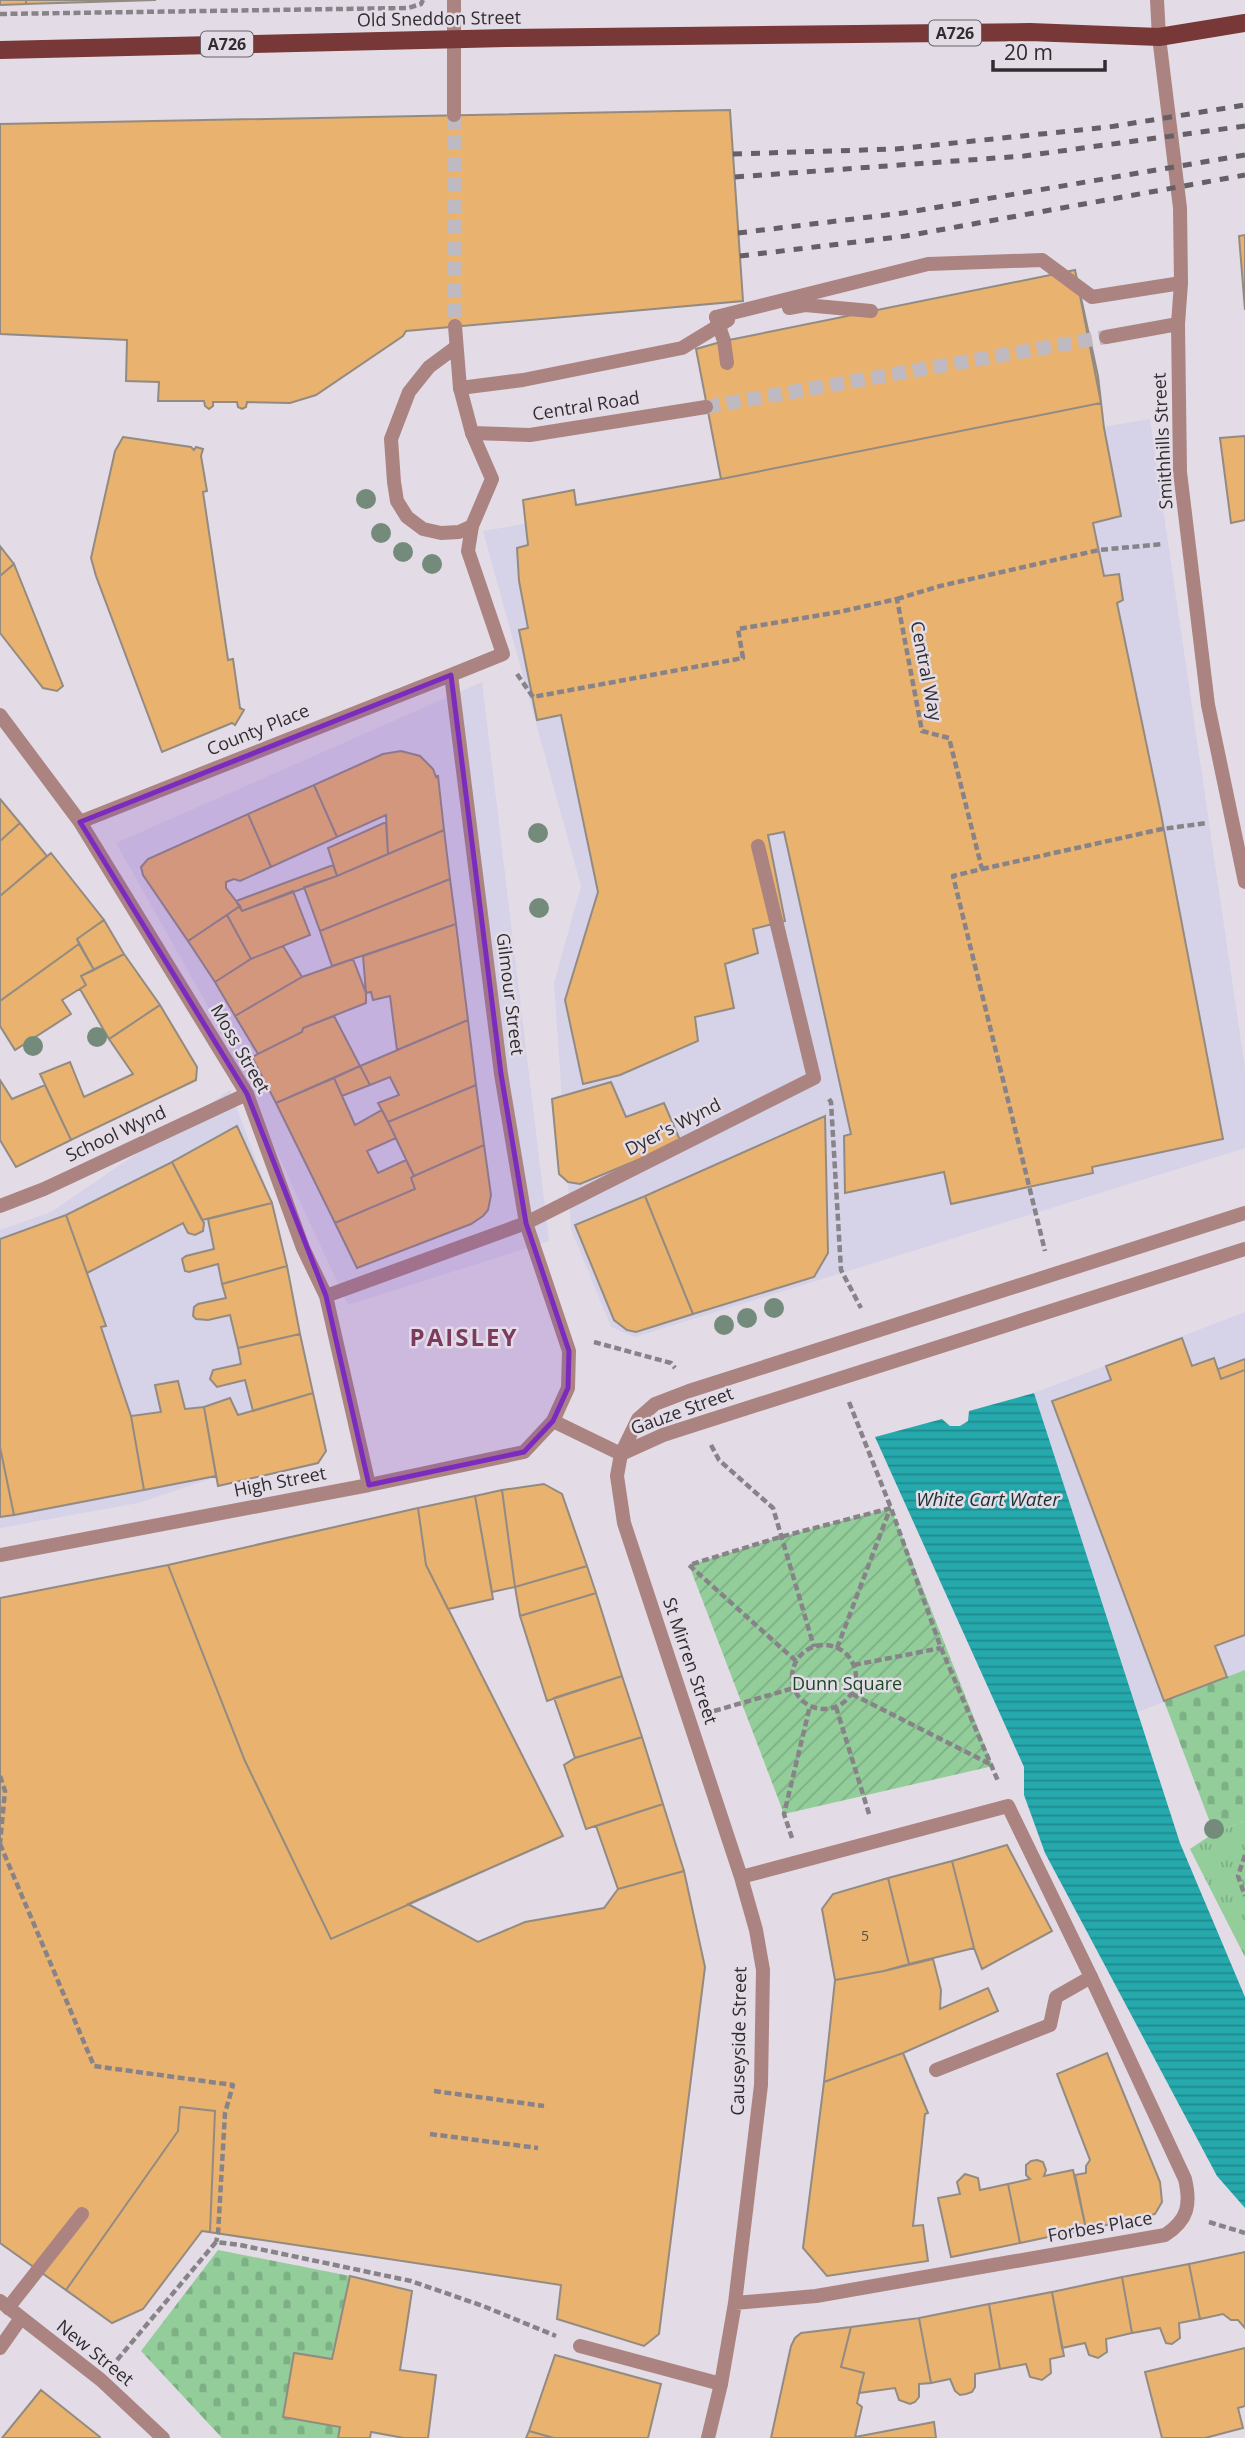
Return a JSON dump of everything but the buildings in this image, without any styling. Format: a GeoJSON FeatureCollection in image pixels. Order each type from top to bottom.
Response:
{"type":"FeatureCollection","features":[{"type":"Feature","properties":{"kind":"main road","name":"A726"},"geometry":{"type":"LineString","coordinates":[[1159,37],[1245,23]]}},
{"type":"Feature","properties":{"kind":"main road","name":"Old Sneddon Street"},"geometry":{"type":"LineString","coordinates":[[0,50],[453,39],[1030,32],[1159,37]]}},
{"type":"Feature","properties":{"kind":"street"},"geometry":{"type":"LineString","coordinates":[[454,0],[454,115]]}},
{"type":"Feature","properties":{"kind":"street","name":"Smithhills Street"},"geometry":{"type":"LineString","coordinates":[[1157,0],[1180,208],[1180,472],[1208,705],[1245,882]]}},
{"type":"Feature","properties":{"kind":"street"},"geometry":{"type":"LineString","coordinates":[[727,363],[724,341],[716,317],[928,264],[1042,260],[1092,297],[1181,283]]}},
{"type":"Feature","properties":{"kind":"street"},"geometry":{"type":"LineString","coordinates":[[460,388],[523,380],[682,348],[732,318],[805,305],[871,312]]}},
{"type":"Feature","properties":{"kind":"street"},"geometry":{"type":"LineString","coordinates":[[1106,337],[1178,324]]}},
{"type":"Feature","properties":{"kind":"street"},"geometry":{"type":"LineString","coordinates":[[451,676],[503,654],[468,551],[472,526],[492,479],[472,433],[460,388],[455,326]]}},
{"type":"Feature","properties":{"kind":"street"},"geometry":{"type":"LineString","coordinates":[[456,347],[429,367],[409,392],[391,439],[394,482],[397,501],[407,517],[423,529],[442,533],[459,532],[472,526]]}},
{"type":"Feature","properties":{"kind":"street","name":"Central Road"},"geometry":{"type":"LineString","coordinates":[[472,433],[530,435],[706,407]]}},
{"type":"Feature","properties":{"kind":"street","name":"County Place"},"geometry":{"type":"LineString","coordinates":[[80,822],[451,676]]}},
{"type":"Feature","properties":{"kind":"street","name":"Gilmour Street"},"geometry":{"type":"LineString","coordinates":[[451,676],[501,1074],[526,1223],[569,1351],[568,1388],[554,1421]]}},
{"type":"Feature","properties":{"kind":"street","name":"Moss Street"},"geometry":{"type":"LineString","coordinates":[[0,715],[80,822],[247,1094],[303,1248],[326,1296],[369,1485]]}},
{"type":"Feature","properties":{"kind":"street","name":"Dyer's Wynd"},"geometry":{"type":"LineString","coordinates":[[326,1296],[526,1223],[814,1078],[758,846]]}},
{"type":"Feature","properties":{"kind":"street","name":"School Wynd"},"geometry":{"type":"LineString","coordinates":[[0,1206],[44,1189],[247,1094]]}},
{"type":"Feature","properties":{"kind":"street","name":"Gauze Street"},"geometry":{"type":"LineString","coordinates":[[621,1454],[638,1419],[655,1404],[1245,1213]]}},
{"type":"Feature","properties":{"kind":"street","name":"Gauze Street"},"geometry":{"type":"LineString","coordinates":[[621,1454],[663,1435],[699,1423],[1245,1249]]}},
{"type":"Feature","properties":{"kind":"street"},"geometry":{"type":"LineString","coordinates":[[554,1421],[621,1454]]}},
{"type":"Feature","properties":{"kind":"street","name":"High Street"},"geometry":{"type":"LineString","coordinates":[[0,1555],[369,1485],[524,1452],[554,1421]]}},
{"type":"Feature","properties":{"kind":"street","name":"St Mirren Street"},"geometry":{"type":"LineString","coordinates":[[621,1454],[617,1476],[624,1523],[741,1877]]}},
{"type":"Feature","properties":{"kind":"street"},"geometry":{"type":"LineString","coordinates":[[741,1877],[1008,1806],[1185,2179],[1189,2196],[1185,2215]]}},
{"type":"Feature","properties":{"kind":"street","name":"Causeyside Street"},"geometry":{"type":"LineString","coordinates":[[708,2438],[721,2384],[735,2303],[761,2085],[763,1970],[756,1930],[741,1877]]}},
{"type":"Feature","properties":{"kind":"street"},"geometry":{"type":"LineString","coordinates":[[936,2070],[1050,2025],[1056,1997],[1091,1977]]}},
{"type":"Feature","properties":{"kind":"street"},"geometry":{"type":"LineString","coordinates":[[4,2304],[82,2214]]}},
{"type":"Feature","properties":{"kind":"street","name":"Forbes Place"},"geometry":{"type":"LineString","coordinates":[[735,2303],[816,2296],[1165,2235],[1178,2227],[1185,2215]]}},
{"type":"Feature","properties":{"kind":"street","name":"New Street"},"geometry":{"type":"LineString","coordinates":[[4,2304],[100,2380],[163,2438]]}},
{"type":"Feature","properties":{"kind":"street"},"geometry":{"type":"LineString","coordinates":[[0,2348],[21,2318]]}},
{"type":"Feature","properties":{"kind":"street"},"geometry":{"type":"LineString","coordinates":[[580,2346],[721,2384]]}},
{"type":"Feature","properties":{"kind":"path"},"geometry":{"type":"LineString","coordinates":[[0,14],[408,8],[421,4],[423,0]]}},
{"type":"Feature","properties":{"kind":"path"},"geometry":{"type":"LineString","coordinates":[[897,599],[940,586],[1099,550],[1188,542]]}},
{"type":"Feature","properties":{"kind":"path","name":"Central Way"},"geometry":{"type":"LineString","coordinates":[[503,654],[533,697],[743,658],[738,629],[897,599],[922,731],[949,738],[982,869]]}},
{"type":"Feature","properties":{"kind":"path"},"geometry":{"type":"LineString","coordinates":[[1051,1276],[953,876],[1162,829],[1231,820]]}},
{"type":"Feature","properties":{"kind":"path"},"geometry":{"type":"LineString","coordinates":[[831,1102],[841,1270],[874,1332]]}},
{"type":"Feature","properties":{"kind":"path"},"geometry":{"type":"LineString","coordinates":[[563,1334],[671,1363],[689,1391]]}},
{"type":"Feature","properties":{"kind":"path"},"geometry":{"type":"LineString","coordinates":[[839,1378],[891,1508],[941,1648],[993,1766],[852,1694]]}},
{"type":"Feature","properties":{"kind":"path"},"geometry":{"type":"LineString","coordinates":[[699,1423],[719,1460],[773,1508],[814,1647]]}},
{"type":"Feature","properties":{"kind":"path"},"geometry":{"type":"LineString","coordinates":[[796,1661],[689,1565],[780,1537],[891,1508]]}},
{"type":"Feature","properties":{"kind":"path"},"geometry":{"type":"LineString","coordinates":[[837,1647],[891,1508]]}},
{"type":"Feature","properties":{"kind":"path"},"geometry":{"type":"LineString","coordinates":[[814,1647],[837,1647],[844,1651],[854,1665],[857,1675],[852,1694],[836,1707],[827,1710],[810,1706],[803,1702],[793,1688],[796,1661],[814,1647]]}},
{"type":"Feature","properties":{"kind":"path"},"geometry":{"type":"LineString","coordinates":[[854,1665],[941,1648]]}},
{"type":"Feature","properties":{"kind":"path"},"geometry":{"type":"LineString","coordinates":[[689,1718],[793,1688]]}},
{"type":"Feature","properties":{"kind":"path"},"geometry":{"type":"LineString","coordinates":[[784,1814],[810,1706]]}},
{"type":"Feature","properties":{"kind":"path"},"geometry":{"type":"LineString","coordinates":[[836,1707],[878,1841]]}},
{"type":"Feature","properties":{"kind":"path"},"geometry":{"type":"LineString","coordinates":[[0,1776],[5,1791],[0,1844],[94,2066],[233,2085],[225,2113],[216,2242],[100,2380]]}},
{"type":"Feature","properties":{"kind":"path"},"geometry":{"type":"LineString","coordinates":[[1245,1855],[1238,1876],[1245,1896]]}},
{"type":"Feature","properties":{"kind":"path"},"geometry":{"type":"LineString","coordinates":[[435,2092],[544,2105]]}},
{"type":"Feature","properties":{"kind":"path"},"geometry":{"type":"LineString","coordinates":[[432,2134],[538,2148],[432,2134]]}},
{"type":"Feature","properties":{"kind":"path"},"geometry":{"type":"LineString","coordinates":[[1185,2215],[1245,2233]]}},
{"type":"Feature","properties":{"kind":"path"},"geometry":{"type":"LineString","coordinates":[[216,2242],[411,2281],[482,2306],[580,2346]]}},
{"type":"Feature","properties":{"kind":"highlighted area"},"geometry":{"type":"Polygon","coordinates":[[[451,675],[501,1074],[526,1223],[569,1351],[568,1388],[553,1421],[524,1452],[369,1485],[326,1296],[247,1094],[80,822],[451,675]]]}},
{"type":"Feature","properties":{"kind":"shaded area"},"geometry":{"type":"Polygon","coordinates":[[[1150,419],[1245,1069],[1245,1148],[635,1337],[611,1327],[571,1229],[554,983],[581,886],[483,531],[1150,419]]]}},
{"type":"Feature","properties":{"kind":"shaded area"},"geometry":{"type":"Polygon","coordinates":[[[482,682],[549,1241],[348,1305],[215,1019],[116,843],[482,682]]]}},
{"type":"Feature","properties":{"kind":"shaded area"},"geometry":{"type":"Polygon","coordinates":[[[230,1090],[272,1203],[326,1451],[318,1463],[216,1477],[138,1503],[0,1528],[0,1230],[51,1212],[230,1090]]]}},
{"type":"Feature","properties":{"kind":"shaded area"},"geometry":{"type":"Polygon","coordinates":[[[1245,1312],[1245,1670],[1138,1712],[1034,1393],[1245,1312]]]}},
{"type":"Feature","properties":{"kind":"green space","name":"Dunn Square"},"geometry":{"type":"Polygon","coordinates":[[[891,1508],[993,1766],[784,1814],[689,1565],[780,1537],[891,1508]]]}},
{"type":"Feature","properties":{"kind":"green space"},"geometry":{"type":"Polygon","coordinates":[[[1245,1670],[1245,1821],[1214,1833],[1164,1701],[1245,1670]]]}},
{"type":"Feature","properties":{"kind":"green space"},"geometry":{"type":"Polygon","coordinates":[[[1245,1821],[1245,1957],[1190,1849],[1214,1833],[1245,1821]]]}},
{"type":"Feature","properties":{"kind":"green space"},"geometry":{"type":"Polygon","coordinates":[[[218,2250],[350,2276],[332,2359],[294,2353],[283,2417],[340,2427],[338,2438],[222,2438],[141,2351],[218,2250]]]}},
{"type":"Feature","properties":{"kind":"water","name":"White Cart Water"},"geometry":{"type":"Polygon","coordinates":[[[1034,1393],[1180,1843],[1245,1997],[1245,2208],[1217,2176],[1045,1853],[1024,1795],[1024,1767],[875,1437],[942,1419],[950,1426],[960,1426],[968,1421],[969,1411],[1034,1393]]]}},
{"type":"Feature","properties":{"kind":"tunnel"},"geometry":{"type":"LineString","coordinates":[[454,115],[455,326]]}},
{"type":"Feature","properties":{"kind":"tunnel"},"geometry":{"type":"LineString","coordinates":[[706,407],[1106,337]]}},
{"type":"Feature","properties":{"kind":"railway"},"geometry":{"type":"LineString","coordinates":[[733,154],[896,149],[1109,127],[1245,105]]}},
{"type":"Feature","properties":{"kind":"railway"},"geometry":{"type":"LineString","coordinates":[[735,177],[1024,156],[1245,126]]}},
{"type":"Feature","properties":{"kind":"railway"},"geometry":{"type":"LineString","coordinates":[[738,233],[903,213],[1245,155]]}},
{"type":"Feature","properties":{"kind":"railway"},"geometry":{"type":"LineString","coordinates":[[740,256],[906,236],[1245,175]]}},
{"type":"Feature","properties":{"kind":"district","name":"PAISLEY"},"geometry":{"type":"Point","coordinates":[464,1338]}}]}
